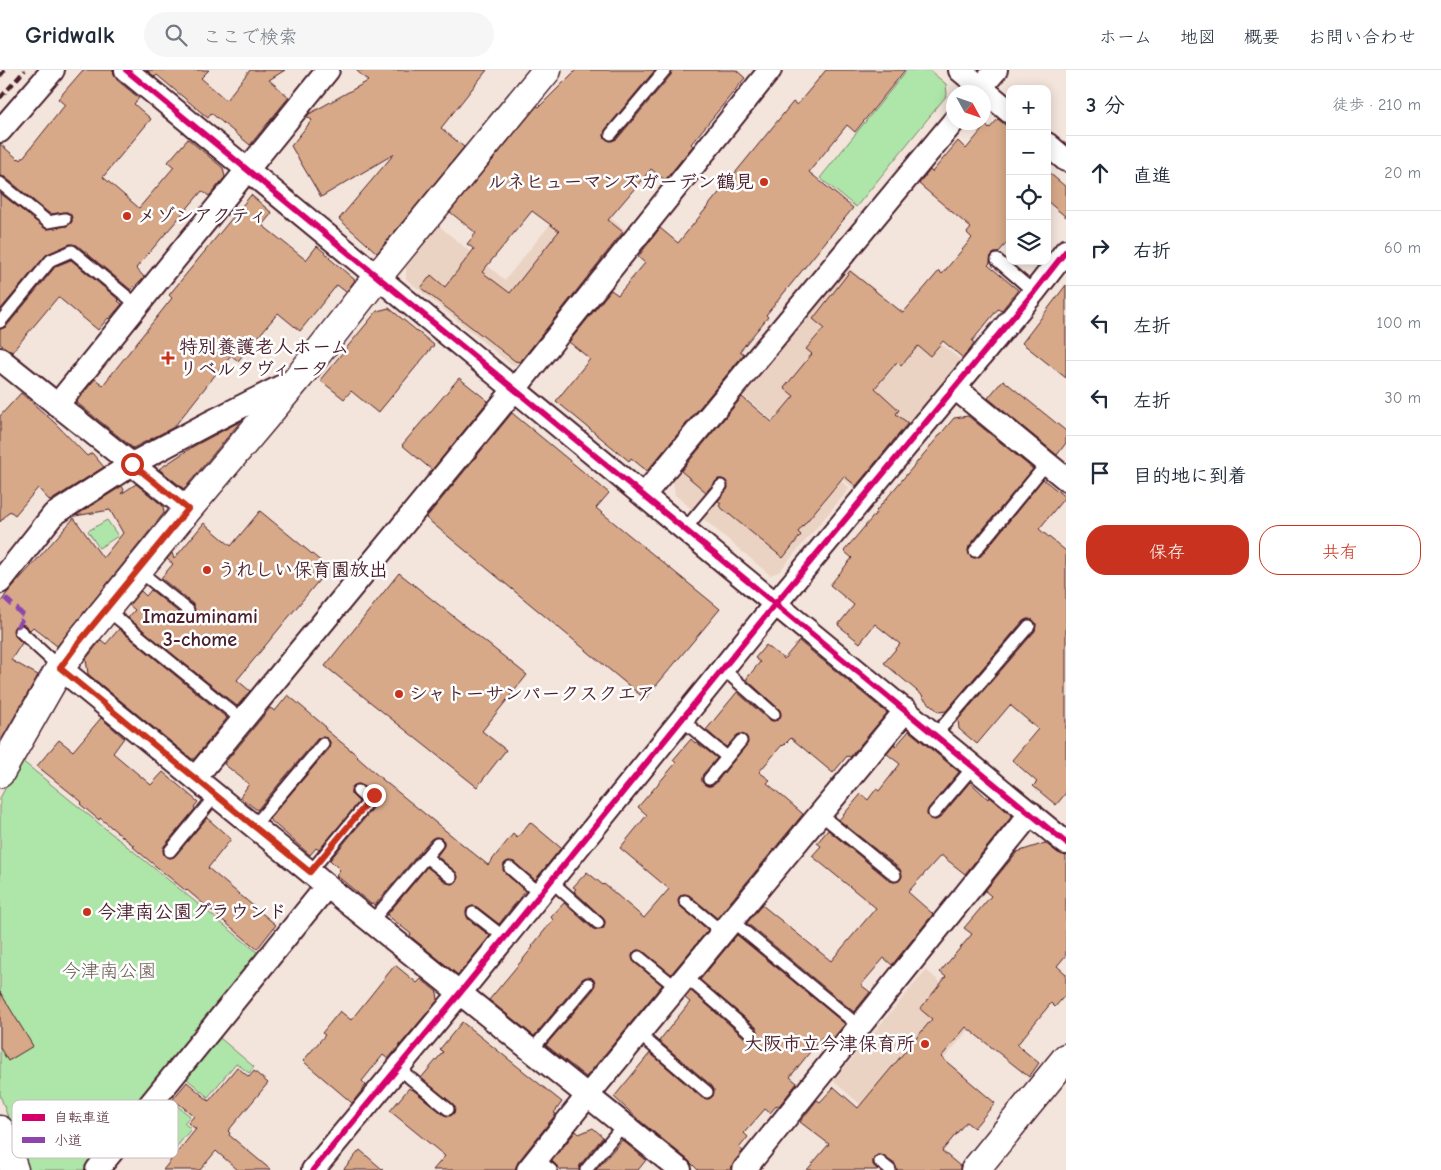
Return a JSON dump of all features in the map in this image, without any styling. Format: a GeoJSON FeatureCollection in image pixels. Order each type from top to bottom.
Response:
{"type":"FeatureCollection","features":[{"type":"Feature","properties":{"kind":"street"},"geometry":{"type":"LineString","coordinates":[[0,131],[53,70]]}},
{"type":"Feature","properties":{"kind":"street"},"geometry":{"type":"LineString","coordinates":[[126,70],[936,734],[1066,843]]}},
{"type":"Feature","properties":{"kind":"street"},"geometry":{"type":"LineString","coordinates":[[57,405],[328,70]]}},
{"type":"Feature","properties":{"kind":"street"},"geometry":{"type":"LineString","coordinates":[[0,772],[60,668],[106,609],[299,377],[378,276],[547,70]]}},
{"type":"Feature","properties":{"kind":"street"},"geometry":{"type":"LineString","coordinates":[[195,778],[514,390],[770,70]]}},
{"type":"Feature","properties":{"kind":"street"},"geometry":{"type":"LineString","coordinates":[[960,70],[974,85]]}},
{"type":"Feature","properties":{"kind":"street"},"geometry":{"type":"LineString","coordinates":[[983,85],[996,70]]}},
{"type":"Feature","properties":{"kind":"street"},"geometry":{"type":"LineString","coordinates":[[991,99],[1006,109]]}},
{"type":"Feature","properties":{"kind":"street"},"geometry":{"type":"LineString","coordinates":[[644,495],[947,130]]}},
{"type":"Feature","properties":{"kind":"street"},"geometry":{"type":"LineString","coordinates":[[1051,147],[1066,160]]}},
{"type":"Feature","properties":{"kind":"street"},"geometry":{"type":"LineString","coordinates":[[312,1170],[460,993],[776,603],[1066,251]]}},
{"type":"Feature","properties":{"kind":"street"},"geometry":{"type":"LineString","coordinates":[[0,359],[188,509]]}},
{"type":"Feature","properties":{"kind":"street"},"geometry":{"type":"LineString","coordinates":[[0,582],[53,515],[132,464],[299,377]]}},
{"type":"Feature","properties":{"kind":"street"},"geometry":{"type":"LineString","coordinates":[[955,388],[1066,478]]}},
{"type":"Feature","properties":{"kind":"street"},"geometry":{"type":"LineString","coordinates":[[60,668],[371,922],[680,1170]]}},
{"type":"Feature","properties":{"kind":"street"},"geometry":{"type":"LineString","coordinates":[[538,1166],[588,1095],[906,710]]}},
{"type":"Feature","properties":{"kind":"street"},"geometry":{"type":"LineString","coordinates":[[744,1170],[1031,813]]}},
{"type":"Feature","properties":{"kind":"street"},"geometry":{"type":"LineString","coordinates":[[149,1100],[318,879]]}},
{"type":"Feature","properties":{"kind":"street"},"geometry":{"type":"LineString","coordinates":[[975,1170],[1066,1058]]}},
{"type":"Feature","properties":{"kind":"street"},"geometry":{"type":"LineString","coordinates":[[0,1130],[14,1170]]}},
{"type":"Feature","properties":{"kind":"street"},"geometry":{"type":"LineString","coordinates":[[96,1170],[105,1158]]}},
{"type":"Feature","properties":{"kind":"lane"},"geometry":{"type":"LineString","coordinates":[[611,134],[665,70]]}},
{"type":"Feature","properties":{"kind":"lane"},"geometry":{"type":"LineString","coordinates":[[0,183],[48,222],[65,219]]}},
{"type":"Feature","properties":{"kind":"lane"},"geometry":{"type":"LineString","coordinates":[[0,322],[51,260],[72,252],[137,305]]}},
{"type":"Feature","properties":{"kind":"lane"},"geometry":{"type":"LineString","coordinates":[[997,260],[1034,292]]}},
{"type":"Feature","properties":{"kind":"lane"},"geometry":{"type":"LineString","coordinates":[[975,551],[1047,463]]}},
{"type":"Feature","properties":{"kind":"lane"},"geometry":{"type":"LineString","coordinates":[[686,529],[721,486]]}},
{"type":"Feature","properties":{"kind":"lane"},"geometry":{"type":"LineString","coordinates":[[138,570],[188,610]]}},
{"type":"Feature","properties":{"kind":"lane"},"geometry":{"type":"LineString","coordinates":[[106,609],[242,720]]}},
{"type":"Feature","properties":{"kind":"lane"},"geometry":{"type":"LineString","coordinates":[[936,734],[1028,626]]}},
{"type":"Feature","properties":{"kind":"lane"},"geometry":{"type":"LineString","coordinates":[[20,631],[60,668]]}},
{"type":"Feature","properties":{"kind":"lane"},"geometry":{"type":"LineString","coordinates":[[723,669],[774,714]]}},
{"type":"Feature","properties":{"kind":"lane"},"geometry":{"type":"LineString","coordinates":[[682,720],[727,757]]}},
{"type":"Feature","properties":{"kind":"lane"},"geometry":{"type":"LineString","coordinates":[[708,778],[741,742]]}},
{"type":"Feature","properties":{"kind":"lane"},"geometry":{"type":"LineString","coordinates":[[254,826],[323,744]]}},
{"type":"Feature","properties":{"kind":"lane"},"geometry":{"type":"LineString","coordinates":[[934,813],[974,766]]}},
{"type":"Feature","properties":{"kind":"lane"},"geometry":{"type":"LineString","coordinates":[[318,879],[371,798],[358,791]]}},
{"type":"Feature","properties":{"kind":"lane"},"geometry":{"type":"LineString","coordinates":[[170,850],[216,795]]}},
{"type":"Feature","properties":{"kind":"lane"},"geometry":{"type":"LineString","coordinates":[[820,814],[895,875]]}},
{"type":"Feature","properties":{"kind":"lane"},"geometry":{"type":"LineString","coordinates":[[371,922],[437,844]]}},
{"type":"Feature","properties":{"kind":"lane"},"geometry":{"type":"LineString","coordinates":[[426,857],[451,877]]}},
{"type":"Feature","properties":{"kind":"lane"},"geometry":{"type":"LineString","coordinates":[[510,868],[546,888],[598,923]]}},
{"type":"Feature","properties":{"kind":"lane"},"geometry":{"type":"LineString","coordinates":[[685,901],[727,927],[860,1027]]}},
{"type":"Feature","properties":{"kind":"lane"},"geometry":{"type":"LineString","coordinates":[[473,913],[504,938]]}},
{"type":"Feature","properties":{"kind":"lane"},"geometry":{"type":"LineString","coordinates":[[639,957],[681,982],[751,1033]]}},
{"type":"Feature","properties":{"kind":"lane"},"geometry":{"type":"LineString","coordinates":[[532,1050],[588,984]]}},
{"type":"Feature","properties":{"kind":"lane"},"geometry":{"type":"LineString","coordinates":[[638,1034],[707,1092]]}},
{"type":"Feature","properties":{"kind":"lane"},"geometry":{"type":"LineString","coordinates":[[398,1068],[448,1110]]}},
{"type":"Feature","properties":{"kind":"lane"},"geometry":{"type":"LineString","coordinates":[[586,1170],[624,1124]]}},
{"type":"Feature","properties":{"kind":"lane"},"geometry":{"type":"LineString","coordinates":[[880,1162],[890,1170]]}},
{"type":"Feature","properties":{"kind":"shaded area"},"geometry":{"type":"Polygon","coordinates":[[[577,191],[628,232],[520,366],[510,364],[406,279],[406,267],[439,226],[505,280],[577,191]]]}},
{"type":"Feature","properties":{"kind":"shaded area"},"geometry":{"type":"Polygon","coordinates":[[[849,268],[962,361],[856,490],[743,396],[849,268]]]}},
{"type":"Feature","properties":{"kind":"shaded area"},"geometry":{"type":"Polygon","coordinates":[[[742,398],[850,488],[779,572],[770,575],[675,495],[673,481],[742,398]]]}},
{"type":"Feature","properties":{"kind":"shaded area"},"geometry":{"type":"Polygon","coordinates":[[[926,970],[980,1016],[887,1127],[833,1081],[926,970]]]}},
{"type":"Feature","properties":{"kind":"green space"},"geometry":{"type":"Polygon","coordinates":[[[907,70],[929,70],[946,84],[946,96],[856,207],[820,178],[907,70]]]}},
{"type":"Feature","properties":{"kind":"green space"},"geometry":{"type":"Polygon","coordinates":[[[107,520],[118,536],[99,548],[88,531],[107,520]]]}},
{"type":"Feature","properties":{"kind":"green space","name":"今津南公園"},"geometry":{"type":"Polygon","coordinates":[[[21,760],[262,956],[144,1100],[12,1100],[12,1128],[0,1095],[0,798],[21,760]]]}},
{"type":"Feature","properties":{"kind":"green space"},"geometry":{"type":"Polygon","coordinates":[[[220,1038],[254,1067],[249,1073],[236,1063],[208,1097],[186,1078],[220,1038]]]}},
{"type":"Feature","properties":{"kind":"green space"},"geometry":{"type":"Polygon","coordinates":[[[178,1107],[190,1116],[184,1123],[191,1129],[178,1145],[178,1107]]]}},
{"type":"Feature","properties":{"kind":"green space","name":"今津南公園"},"geometry":{"type":"Polygon","coordinates":[[[23,1158],[96,1158],[86,1170],[27,1170],[23,1158]]]}},
{"type":"Feature","properties":{"kind":"building"},"geometry":{"type":"Polygon","coordinates":[[[83,70],[113,70],[117,80],[139,98],[134,104],[151,119],[103,177],[139,208],[174,167],[168,162],[188,139],[223,168],[225,177],[209,196],[202,191],[136,268],[144,277],[131,290],[77,245],[70,244],[46,255],[0,310],[0,193],[46,229],[67,226],[72,222],[72,218],[67,212],[50,214],[5,177],[0,176],[0,144],[21,160],[65,105],[58,99],[83,70]]]}},
{"type":"Feature","properties":{"kind":"building"},"geometry":{"type":"Polygon","coordinates":[[[147,70],[209,70],[201,78],[226,100],[250,70],[285,70],[269,80],[289,97],[250,145],[211,113],[208,118],[157,75],[155,77],[147,70]]]}},
{"type":"Feature","properties":{"kind":"building"},"geometry":{"type":"Polygon","coordinates":[[[356,70],[487,70],[441,128],[464,147],[377,253],[339,219],[394,154],[321,197],[291,146],[312,120],[307,117],[309,114],[368,81],[356,70]]]}},
{"type":"Feature","properties":{"kind":"building"},"geometry":{"type":"Polygon","coordinates":[[[576,70],[655,70],[605,130],[604,137],[610,141],[617,139],[671,75],[672,70],[736,70],[745,78],[691,144],[693,146],[665,180],[651,169],[608,220],[623,232],[520,362],[515,361],[421,288],[431,275],[445,287],[474,249],[467,244],[476,233],[450,212],[537,106],[539,107],[576,70]],[[532,211],[482,272],[510,293],[559,231],[532,211]]]}},
{"type":"Feature","properties":{"kind":"building"},"geometry":{"type":"Polygon","coordinates":[[[826,70],[905,70],[855,132],[847,125],[809,172],[853,208],[766,315],[768,317],[740,351],[744,354],[647,471],[631,458],[629,461],[556,401],[590,359],[569,342],[611,290],[618,295],[645,263],[638,257],[660,228],[678,243],[793,102],[797,105],[826,70]]]}},
{"type":"Feature","properties":{"kind":"building"},"geometry":{"type":"Polygon","coordinates":[[[998,119],[1006,126],[1006,244],[998,253],[994,253],[991,256],[988,265],[1018,290],[1001,311],[998,309],[972,341],[974,343],[963,358],[943,341],[930,356],[918,346],[901,366],[897,362],[875,388],[899,410],[896,414],[908,423],[856,486],[844,476],[798,532],[801,535],[783,558],[719,506],[721,503],[718,501],[728,488],[726,481],[718,479],[706,492],[681,471],[742,397],[772,422],[794,396],[784,388],[812,354],[806,349],[824,328],[813,319],[850,271],[903,313],[939,271],[942,274],[972,238],[967,233],[971,228],[919,184],[930,170],[932,172],[958,141],[966,149],[982,130],[991,130],[991,127],[998,119]]]}},
{"type":"Feature","properties":{"kind":"building"},"geometry":{"type":"Polygon","coordinates":[[[1051,174],[1066,187],[1066,217],[1051,204],[1051,174]]]}},
{"type":"Feature","properties":{"kind":"building"},"geometry":{"type":"Polygon","coordinates":[[[251,195],[272,213],[262,225],[306,260],[317,246],[355,280],[346,292],[337,285],[300,331],[278,313],[238,361],[231,355],[174,427],[133,448],[76,402],[95,379],[103,385],[172,298],[169,295],[251,195]]]}},
{"type":"Feature","properties":{"kind":"building"},"geometry":{"type":"Polygon","coordinates":[[[71,260],[122,304],[98,330],[58,297],[12,352],[0,344],[0,329],[6,327],[56,266],[71,260]]]}},
{"type":"Feature","properties":{"kind":"building"},"geometry":{"type":"Polygon","coordinates":[[[1066,285],[1066,378],[1022,343],[1066,285]]]}},
{"type":"Feature","properties":{"kind":"building"},"geometry":{"type":"Polygon","coordinates":[[[389,308],[434,345],[378,413],[351,391],[344,399],[320,380],[377,311],[389,308]]]}},
{"type":"Feature","properties":{"kind":"building"},"geometry":{"type":"Polygon","coordinates":[[[459,378],[488,401],[432,470],[402,445],[459,378]]]}},
{"type":"Feature","properties":{"kind":"building"},"geometry":{"type":"Polygon","coordinates":[[[1003,380],[1066,431],[1066,443],[1057,455],[988,398],[1003,380]]]}},
{"type":"Feature","properties":{"kind":"building"},"geometry":{"type":"Polygon","coordinates":[[[21,393],[54,422],[87,456],[92,453],[104,467],[50,501],[38,488],[15,515],[10,511],[0,522],[0,416],[21,393]]]}},
{"type":"Feature","properties":{"kind":"building"},"geometry":{"type":"Polygon","coordinates":[[[512,413],[609,493],[596,508],[720,609],[645,699],[426,518],[512,413]]]}},
{"type":"Feature","properties":{"kind":"building"},"geometry":{"type":"Polygon","coordinates":[[[968,416],[1033,469],[969,546],[970,556],[974,558],[981,556],[1043,479],[1065,497],[1039,529],[1066,551],[1066,793],[1056,805],[1033,786],[1037,782],[1012,760],[1038,729],[1010,705],[977,744],[959,729],[958,720],[1035,631],[1036,624],[1033,620],[1027,619],[1023,621],[946,711],[939,712],[884,663],[900,644],[875,624],[860,643],[838,625],[854,605],[830,585],[852,558],[844,551],[954,418],[968,416]]]}},
{"type":"Feature","properties":{"kind":"building"},"geometry":{"type":"Polygon","coordinates":[[[241,421],[184,489],[159,469],[194,446],[241,421]]]}},
{"type":"Feature","properties":{"kind":"building"},"geometry":{"type":"Polygon","coordinates":[[[136,484],[163,506],[164,513],[57,646],[33,627],[30,630],[25,625],[18,624],[13,629],[15,636],[22,643],[11,660],[38,675],[0,742],[0,603],[74,518],[103,558],[123,533],[110,510],[75,516],[122,486],[124,490],[121,494],[136,484]]]}},
{"type":"Feature","properties":{"kind":"building"},"geometry":{"type":"Polygon","coordinates":[[[260,511],[329,568],[237,680],[250,691],[237,706],[128,618],[135,610],[129,605],[141,591],[146,596],[151,590],[183,616],[191,617],[195,611],[193,604],[161,578],[173,564],[167,559],[172,553],[174,559],[204,523],[231,546],[260,511]]]}},
{"type":"Feature","properties":{"kind":"building","name":"シャトーサンパークスクエア"},"geometry":{"type":"Polygon","coordinates":[[[399,573],[527,675],[482,731],[506,750],[477,787],[325,666],[399,573]]]}},
{"type":"Feature","properties":{"kind":"building"},"geometry":{"type":"Polygon","coordinates":[[[119,629],[227,718],[194,759],[88,674],[86,659],[101,640],[106,644],[119,629]]]}},
{"type":"Feature","properties":{"kind":"building"},"geometry":{"type":"Polygon","coordinates":[[[799,641],[887,713],[850,757],[847,756],[833,773],[791,738],[782,745],[759,772],[770,780],[767,783],[803,814],[717,918],[689,895],[683,894],[679,897],[680,906],[708,930],[671,974],[643,951],[637,950],[634,952],[632,956],[634,962],[662,985],[586,1077],[546,1045],[594,989],[595,982],[592,978],[586,977],[582,979],[534,1036],[489,1000],[533,947],[553,920],[551,917],[564,903],[593,929],[600,930],[604,928],[605,921],[603,918],[574,891],[576,889],[573,887],[587,872],[644,918],[669,889],[620,848],[647,815],[638,807],[676,763],[673,760],[691,739],[717,758],[703,774],[702,778],[702,782],[707,786],[715,784],[748,743],[746,736],[739,734],[726,747],[706,730],[737,692],[769,720],[779,719],[781,715],[779,709],[747,678],[760,662],[755,658],[766,645],[784,659],[799,641]]]}},
{"type":"Feature","properties":{"kind":"building"},"geometry":{"type":"Polygon","coordinates":[[[288,695],[383,780],[488,865],[513,834],[517,838],[530,822],[561,848],[535,880],[514,862],[508,861],[504,864],[503,870],[505,873],[525,891],[499,924],[477,907],[467,908],[468,919],[490,936],[458,975],[387,915],[427,867],[447,883],[453,884],[457,881],[456,872],[437,856],[444,846],[444,841],[441,838],[435,837],[431,839],[375,905],[371,904],[336,875],[340,870],[330,860],[380,800],[381,793],[378,789],[372,788],[368,790],[359,784],[353,786],[351,794],[359,802],[319,850],[316,848],[310,855],[269,819],[329,749],[330,742],[327,738],[321,737],[317,739],[257,810],[240,797],[249,784],[224,764],[270,708],[275,711],[288,695]]]}},
{"type":"Feature","properties":{"kind":"building"},"geometry":{"type":"Polygon","coordinates":[[[101,718],[124,738],[113,753],[151,785],[163,772],[198,802],[194,807],[195,809],[164,846],[165,856],[169,858],[175,856],[207,818],[231,839],[208,868],[276,925],[257,949],[100,818],[99,820],[80,804],[82,802],[37,766],[59,740],[73,751],[101,718]]]}},
{"type":"Feature","properties":{"kind":"building"},"geometry":{"type":"Polygon","coordinates":[[[909,731],[959,772],[928,809],[927,815],[930,819],[936,820],[940,818],[970,782],[988,799],[990,797],[1012,816],[965,874],[941,855],[908,892],[933,914],[892,965],[884,958],[861,985],[870,992],[854,1012],[747,923],[762,905],[831,961],[876,908],[812,856],[821,846],[817,843],[828,830],[890,881],[900,880],[902,876],[900,869],[839,820],[861,794],[868,800],[876,789],[879,791],[900,764],[887,754],[909,731]]]}},
{"type":"Feature","properties":{"kind":"building"},"geometry":{"type":"Polygon","coordinates":[[[1045,843],[1058,853],[1066,856],[1066,955],[1057,966],[1066,974],[1066,994],[1055,1007],[1051,1003],[1017,1045],[1039,1063],[1029,1077],[966,1027],[941,1057],[995,1103],[974,1128],[966,1122],[942,1151],[960,1166],[960,1170],[897,1170],[895,1164],[881,1155],[877,1155],[873,1160],[873,1165],[878,1170],[807,1170],[829,1144],[800,1122],[817,1100],[820,1102],[834,1087],[858,1108],[932,1019],[920,1009],[946,977],[940,972],[972,934],[964,928],[991,896],[985,891],[1017,852],[1045,843]]]}},
{"type":"Feature","properties":{"kind":"building"},"geometry":{"type":"Polygon","coordinates":[[[737,935],[845,1024],[829,1043],[822,1037],[790,1077],[797,1083],[779,1106],[777,1105],[770,1113],[765,1109],[744,1133],[748,1137],[739,1148],[743,1151],[734,1162],[731,1170],[698,1170],[614,1097],[650,1053],[702,1098],[709,1099],[713,1096],[714,1090],[712,1086],[659,1041],[690,1002],[685,998],[691,991],[746,1039],[753,1040],[757,1037],[758,1031],[756,1027],[700,980],[737,935]]]}},
{"type":"Feature","properties":{"kind":"building"},"geometry":{"type":"Polygon","coordinates":[[[395,965],[417,983],[421,979],[437,992],[438,1000],[388,1059],[383,1055],[362,1081],[366,1085],[352,1103],[303,1061],[325,1035],[322,1033],[340,1011],[351,1020],[395,965]]]}},
{"type":"Feature","properties":{"kind":"building"},"geometry":{"type":"Polygon","coordinates":[[[0,992],[33,1046],[8,1061],[0,1048],[0,992]]]}},
{"type":"Feature","properties":{"kind":"building"},"geometry":{"type":"Polygon","coordinates":[[[462,1022],[562,1102],[554,1113],[556,1114],[518,1162],[515,1170],[433,1170],[445,1156],[390,1111],[409,1088],[444,1115],[450,1116],[454,1113],[455,1107],[453,1104],[421,1078],[443,1052],[440,1049],[462,1022]]]}},
{"type":"Feature","properties":{"kind":"building"},"geometry":{"type":"Polygon","coordinates":[[[237,1067],[249,1077],[254,1071],[268,1083],[228,1131],[229,1135],[271,1170],[238,1170],[216,1151],[200,1170],[163,1170],[173,1158],[178,1158],[178,1151],[196,1129],[188,1123],[194,1116],[178,1103],[178,1100],[173,1099],[187,1082],[209,1101],[237,1067]]]}},
{"type":"Feature","properties":{"kind":"building"},"geometry":{"type":"Polygon","coordinates":[[[593,1128],[603,1137],[580,1165],[579,1170],[561,1170],[552,1161],[576,1131],[579,1134],[593,1128]]]}},
{"type":"Feature","properties":{"kind":"building"},"geometry":{"type":"Polygon","coordinates":[[[622,1140],[646,1160],[638,1170],[596,1170],[622,1140]]]}},
{"type":"Feature","properties":{"kind":"building"},"geometry":{"type":"Polygon","coordinates":[[[360,1150],[383,1170],[343,1170],[360,1150]]]}},
{"type":"Feature","properties":{"kind":"railway"},"geometry":{"type":"LineString","coordinates":[[0,76],[5,70]]}},
{"type":"Feature","properties":{"kind":"railway"},"geometry":{"type":"LineString","coordinates":[[0,98],[25,70]]}},
{"type":"Feature","properties":{"kind":"marked path"},"geometry":{"type":"LineString","coordinates":[[5,598],[24,616],[18,626],[20,631]]}},
{"type":"Feature","properties":{"kind":"cycle path"},"geometry":{"type":"LineString","coordinates":[[126,70],[1066,843]]}},
{"type":"Feature","properties":{"kind":"cycle path"},"geometry":{"type":"LineString","coordinates":[[313,1170],[460,993],[776,603],[1066,251]]}},
{"type":"Feature","properties":{"kind":"place","name":"ルネヒューマンズガーデン鶴見"},"geometry":{"type":"Point","coordinates":[764,182]}},
{"type":"Feature","properties":{"kind":"place","name":"メゾンアクティ"},"geometry":{"type":"Point","coordinates":[127,216]}},
{"type":"Feature","properties":{"kind":"place","name":"特別養護老人ホーム リベルタヴィータ"},"geometry":{"type":"Point","coordinates":[168,358]}},
{"type":"Feature","properties":{"kind":"place","name":"うれしい保育園放出"},"geometry":{"type":"Point","coordinates":[207,570]}},
{"type":"Feature","properties":{"kind":"place","name":"シャトーサンパークスクエア"},"geometry":{"type":"Point","coordinates":[399,694]}},
{"type":"Feature","properties":{"kind":"place","name":"今津南公園グラウンド"},"geometry":{"type":"Point","coordinates":[87,912]}},
{"type":"Feature","properties":{"kind":"place","name":"大阪市立今津保育所"},"geometry":{"type":"Point","coordinates":[925,1044]}},
{"type":"Feature","properties":{"kind":"district","name":"Imazuminami 3-chome"},"geometry":{"type":"Point","coordinates":[200,628]}},
{"type":"Feature","properties":{"kind":"route"},"geometry":{"type":"LineString","coordinates":[[132,464],[188,509],[60,668],[310,872],[374,795]]}}]}
